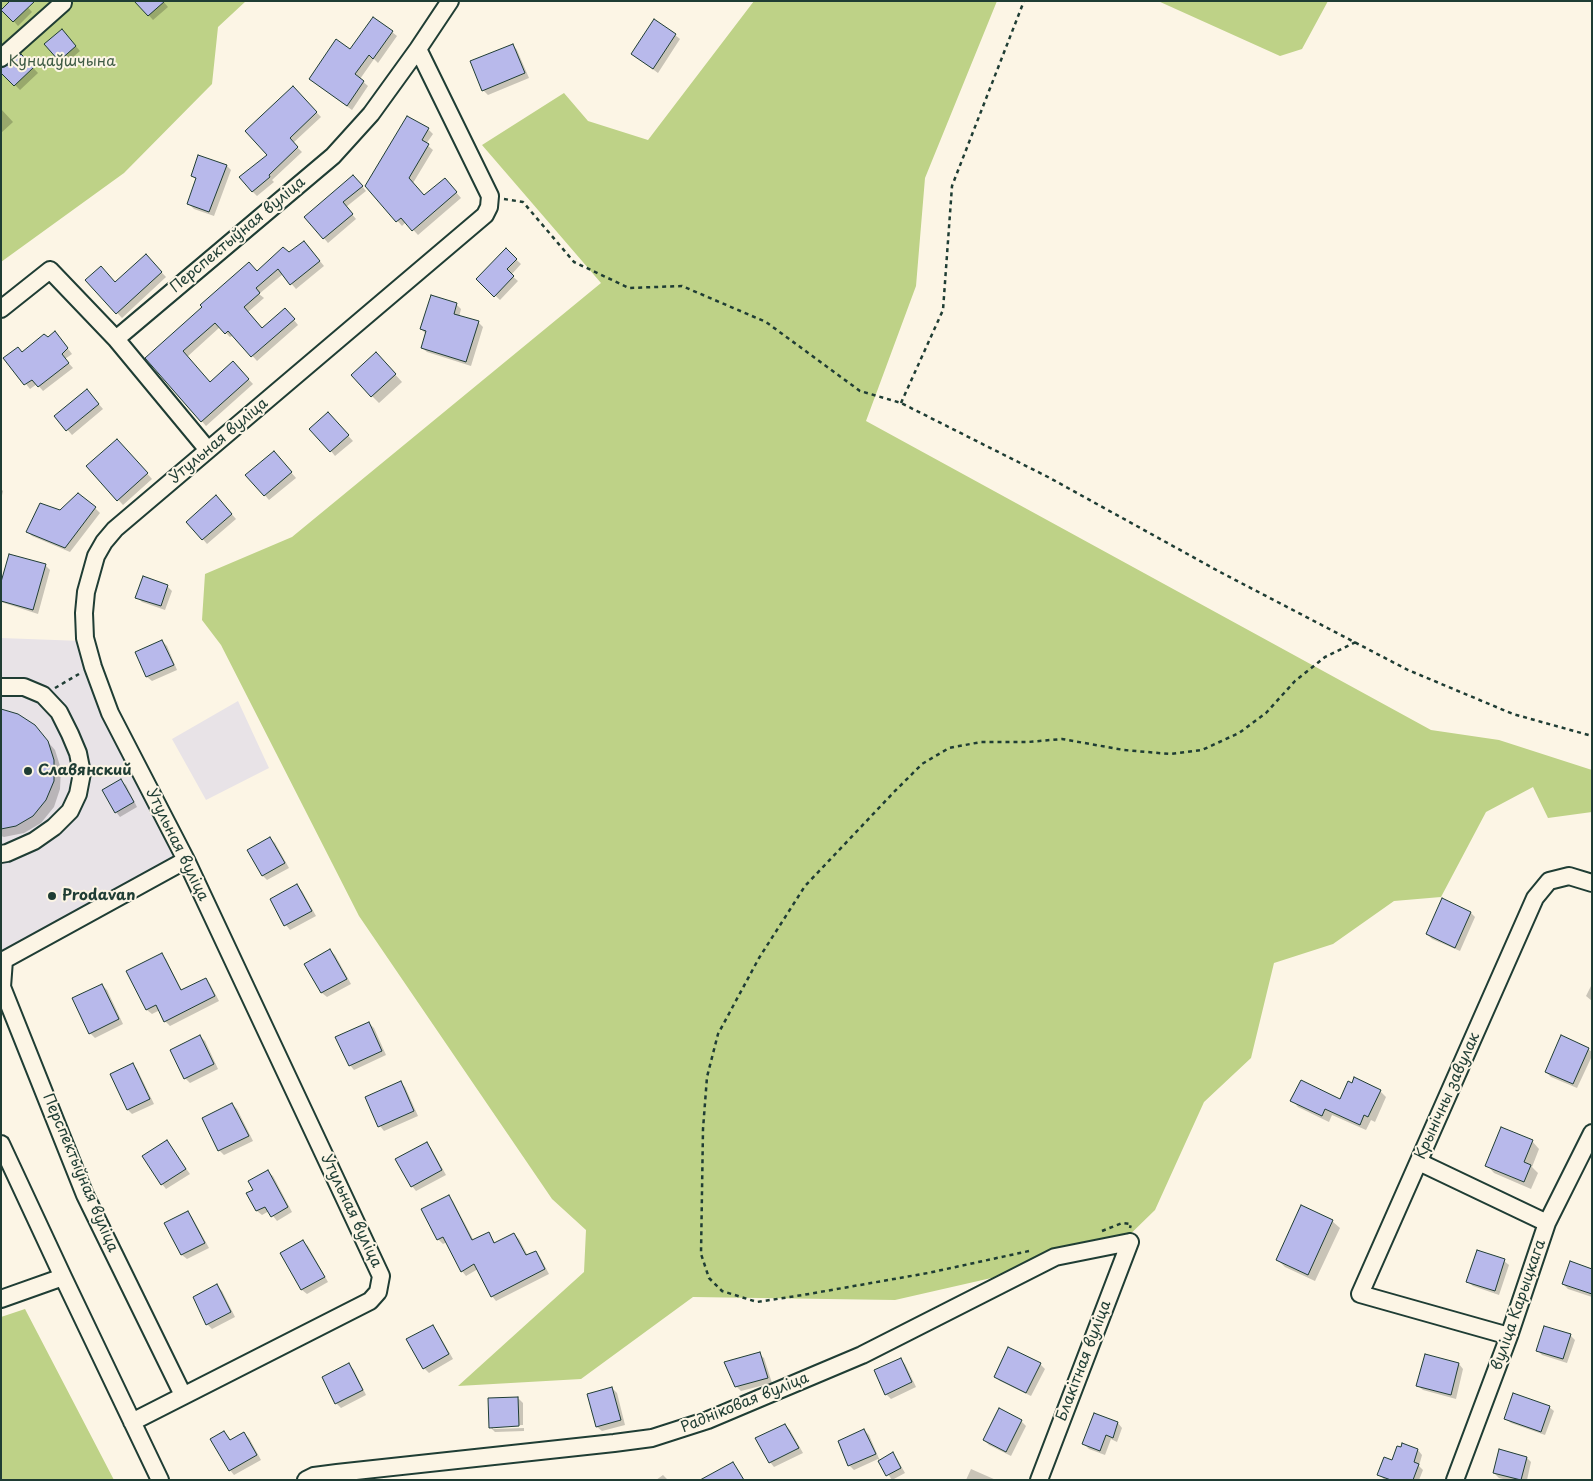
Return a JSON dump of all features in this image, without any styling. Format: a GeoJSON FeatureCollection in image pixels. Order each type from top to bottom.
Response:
{"type":"FeatureCollection","features":[{"type":"Feature","properties":{"kind":"street","name":"Перспектыўная вуліца"},"geometry":{"type":"LineString","coordinates":[[116,339],[332,156],[371,114],[450,1]]}},
{"type":"Feature","properties":{"kind":"street"},"geometry":{"type":"LineString","coordinates":[[1,58],[63,3]]}},
{"type":"Feature","properties":{"kind":"street"},"geometry":{"type":"LineString","coordinates":[[418,49],[490,196]]}},
{"type":"Feature","properties":{"kind":"street","name":"Утульная вуліца"},"geometry":{"type":"LineString","coordinates":[[132,1422],[370,1301],[378,1292],[381,1276],[186,860],[110,713],[85,638],[84,613],[86,592],[96,556],[104,542],[115,529],[477,223],[489,207],[490,196]]}},
{"type":"Feature","properties":{"kind":"street"},"geometry":{"type":"LineString","coordinates":[[1,308],[50,270],[116,339],[208,450]]}},
{"type":"Feature","properties":{"kind":"street"},"geometry":{"type":"LineString","coordinates":[[1,687],[24,687],[43,695],[59,712],[78,753],[82,773],[78,794],[70,812],[54,827],[34,841],[1,854]]}},
{"type":"Feature","properties":{"kind":"street","name":"Перспектыўная вуліца"},"geometry":{"type":"LineString","coordinates":[[183,1395],[85,1195],[2,987],[4,960],[186,860]]}},
{"type":"Feature","properties":{"kind":"street","name":"Крынічны завулак"},"geometry":{"type":"LineString","coordinates":[[1509,1336],[1360,1294],[1535,898],[1549,881],[1569,876],[1592,883]]}},
{"type":"Feature","properties":{"kind":"street","name":"вуліца Карыцкага"},"geometry":{"type":"LineString","coordinates":[[1455,1480],[1509,1336],[1547,1223],[1592,1133]]}},
{"type":"Feature","properties":{"kind":"street"},"geometry":{"type":"LineString","coordinates":[[1,1144],[160,1480]]}},
{"type":"Feature","properties":{"kind":"street"},"geometry":{"type":"LineString","coordinates":[[1419,1162],[1547,1223]]}},
{"type":"Feature","properties":{"kind":"street","name":"Радніковая вуліца"},"geometry":{"type":"LineString","coordinates":[[306,1480],[314,1476],[342,1476],[652,1438],[708,1420],[862,1355],[1055,1257],[1130,1242]]}},
{"type":"Feature","properties":{"kind":"street","name":"Блакітная вуліца"},"geometry":{"type":"LineString","coordinates":[[1039,1480],[1130,1242]]}},
{"type":"Feature","properties":{"kind":"street"},"geometry":{"type":"LineString","coordinates":[[1,1299],[63,1277]]}},
{"type":"Feature","properties":{"kind":"path"},"geometry":{"type":"LineString","coordinates":[[902,402],[943,310],[952,186],[1024,1]]}},
{"type":"Feature","properties":{"kind":"path"},"geometry":{"type":"LineString","coordinates":[[490,196],[522,202],[574,262],[630,288],[682,286],[758,318],[860,391],[902,402],[1048,477],[1220,572],[1408,670],[1513,714],[1592,736]]}},
{"type":"Feature","properties":{"kind":"path"},"geometry":{"type":"LineString","coordinates":[[1030,1251],[928,1273],[758,1302],[722,1291],[710,1278],[701,1254],[707,1077],[718,1034],[759,958],[805,886],[922,764],[949,748],[981,742],[1028,742],[1062,739],[1124,750],[1170,754],[1202,750],[1239,733],[1266,713],[1295,680],[1325,657],[1356,642]]}},
{"type":"Feature","properties":{"kind":"path"},"geometry":{"type":"LineString","coordinates":[[43,695],[93,666]]}},
{"type":"Feature","properties":{"kind":"path"},"geometry":{"type":"LineString","coordinates":[[1094,1234],[1122,1224],[1131,1224],[1130,1242]]}},
{"type":"Feature","properties":{"kind":"shaded area"},"geometry":{"type":"Polygon","coordinates":[[[1,638],[82,641],[177,857],[1,952],[1,638]]]}},
{"type":"Feature","properties":{"kind":"shaded area"},"geometry":{"type":"Polygon","coordinates":[[[238,701],[269,768],[206,800],[172,739],[238,701]]]}},
{"type":"Feature","properties":{"kind":"green space","name":"Кунцаўшчына"},"geometry":{"type":"Polygon","coordinates":[[[1,1],[246,1],[218,27],[212,84],[124,173],[1,262],[1,1]]]}},
{"type":"Feature","properties":{"kind":"green space"},"geometry":{"type":"Polygon","coordinates":[[[754,1],[997,1],[925,178],[916,286],[866,421],[1431,730],[1499,740],[1592,770],[1592,812],[1548,818],[1533,787],[1486,812],[1441,897],[1394,901],[1333,944],[1274,963],[1251,1058],[1204,1102],[1155,1210],[1114,1250],[895,1300],[693,1297],[581,1379],[458,1386],[584,1272],[586,1230],[552,1199],[359,916],[221,645],[202,620],[205,574],[292,537],[601,283],[482,145],[564,93],[588,121],[648,140],[754,1]]]}},
{"type":"Feature","properties":{"kind":"green space"},"geometry":{"type":"Polygon","coordinates":[[[1158,1],[1328,1],[1302,49],[1280,56],[1158,1]]]}},
{"type":"Feature","properties":{"kind":"green space"},"geometry":{"type":"Polygon","coordinates":[[[25,1309],[114,1480],[1,1480],[1,1317],[25,1309]]]}},
{"type":"Feature","properties":{"kind":"building"},"geometry":{"type":"Polygon","coordinates":[[[10,1],[35,1],[13,22],[1,10],[10,1]]]}},
{"type":"Feature","properties":{"kind":"building"},"geometry":{"type":"Polygon","coordinates":[[[134,1],[165,1],[148,16],[134,1]]]}},
{"type":"Feature","properties":{"kind":"building"},"geometry":{"type":"Polygon","coordinates":[[[373,17],[393,31],[373,59],[369,55],[355,74],[364,81],[347,106],[309,79],[336,39],[350,49],[373,17]]]}},
{"type":"Feature","properties":{"kind":"building"},"geometry":{"type":"Polygon","coordinates":[[[654,19],[676,34],[653,69],[631,54],[654,19]]]}},
{"type":"Feature","properties":{"kind":"building"},"geometry":{"type":"Polygon","coordinates":[[[62,29],[76,46],[59,61],[44,44],[62,29]]]}},
{"type":"Feature","properties":{"kind":"building"},"geometry":{"type":"Polygon","coordinates":[[[513,44],[525,73],[482,91],[470,61],[513,44]]]}},
{"type":"Feature","properties":{"kind":"building"},"geometry":{"type":"Polygon","coordinates":[[[21,54],[34,67],[14,86],[1,73],[1,68],[8,65],[21,54]]]}},
{"type":"Feature","properties":{"kind":"building"},"geometry":{"type":"Polygon","coordinates":[[[293,86],[317,112],[290,138],[298,147],[269,175],[270,177],[252,192],[239,177],[267,155],[245,131],[293,86]]]}},
{"type":"Feature","properties":{"kind":"building"},"geometry":{"type":"Polygon","coordinates":[[[407,116],[429,128],[422,140],[429,144],[409,178],[424,195],[445,178],[457,192],[412,231],[401,218],[396,222],[365,186],[407,116]]]}},
{"type":"Feature","properties":{"kind":"building"},"geometry":{"type":"Polygon","coordinates":[[[198,155],[227,165],[209,212],[187,204],[196,178],[191,176],[198,155]]]}},
{"type":"Feature","properties":{"kind":"building"},"geometry":{"type":"Polygon","coordinates":[[[353,175],[363,186],[343,202],[353,214],[323,239],[304,217],[353,175]]]}},
{"type":"Feature","properties":{"kind":"building"},"geometry":{"type":"Polygon","coordinates":[[[304,241],[320,261],[290,285],[278,269],[256,288],[260,293],[244,307],[262,328],[285,308],[295,319],[251,357],[228,331],[225,334],[215,323],[183,351],[210,382],[233,361],[249,379],[201,422],[145,358],[202,307],[200,305],[249,262],[257,271],[283,247],[289,252],[304,241]]]}},
{"type":"Feature","properties":{"kind":"building"},"geometry":{"type":"Polygon","coordinates":[[[506,248],[517,259],[507,269],[514,276],[494,297],[476,279],[506,248]]]}},
{"type":"Feature","properties":{"kind":"building"},"geometry":{"type":"Polygon","coordinates":[[[146,254],[162,272],[116,314],[85,280],[101,266],[115,282],[146,254]]]}},
{"type":"Feature","properties":{"kind":"building"},"geometry":{"type":"Polygon","coordinates":[[[431,295],[457,303],[454,314],[479,321],[466,362],[421,348],[426,331],[420,329],[431,295]]]}},
{"type":"Feature","properties":{"kind":"building"},"geometry":{"type":"Polygon","coordinates":[[[55,331],[68,348],[62,354],[69,363],[38,387],[32,380],[24,385],[3,358],[18,347],[22,352],[44,334],[48,337],[55,331]]]}},
{"type":"Feature","properties":{"kind":"building"},"geometry":{"type":"Polygon","coordinates":[[[376,352],[396,374],[371,397],[351,375],[376,352]]]}},
{"type":"Feature","properties":{"kind":"building"},"geometry":{"type":"Polygon","coordinates":[[[87,389],[99,404],[66,431],[54,416],[87,389]]]}},
{"type":"Feature","properties":{"kind":"building"},"geometry":{"type":"Polygon","coordinates":[[[328,412],[349,435],[330,452],[309,429],[328,412]]]}},
{"type":"Feature","properties":{"kind":"building"},"geometry":{"type":"Polygon","coordinates":[[[117,439],[148,473],[117,501],[86,466],[117,439]]]}},
{"type":"Feature","properties":{"kind":"building"},"geometry":{"type":"Polygon","coordinates":[[[274,451],[292,472],[264,496],[245,475],[274,451]]]}},
{"type":"Feature","properties":{"kind":"building"},"geometry":{"type":"Polygon","coordinates":[[[78,493],[96,507],[65,548],[26,532],[40,503],[60,510],[78,493]]]}},
{"type":"Feature","properties":{"kind":"building"},"geometry":{"type":"Polygon","coordinates":[[[216,495],[232,514],[202,540],[186,522],[216,495]]]}},
{"type":"Feature","properties":{"kind":"building"},"geometry":{"type":"Polygon","coordinates":[[[9,554],[46,564],[33,610],[1,601],[1,582],[9,554]]]}},
{"type":"Feature","properties":{"kind":"building"},"geometry":{"type":"Polygon","coordinates":[[[143,576],[168,585],[161,606],[135,598],[143,576]]]}},
{"type":"Feature","properties":{"kind":"building"},"geometry":{"type":"Polygon","coordinates":[[[162,640],[174,665],[146,677],[135,652],[162,640]]]}},
{"type":"Feature","properties":{"kind":"building","name":"Славянский"},"geometry":{"type":"Polygon","coordinates":[[[1,709],[18,714],[35,725],[48,741],[54,760],[54,781],[46,800],[33,816],[16,826],[1,829],[1,709]]]}},
{"type":"Feature","properties":{"kind":"building"},"geometry":{"type":"Polygon","coordinates":[[[121,779],[134,802],[115,813],[102,790],[121,779]]]}},
{"type":"Feature","properties":{"kind":"building"},"geometry":{"type":"Polygon","coordinates":[[[270,837],[285,863],[262,876],[247,850],[270,837]]]}},
{"type":"Feature","properties":{"kind":"building"},"geometry":{"type":"Polygon","coordinates":[[[297,884],[312,911],[284,926],[270,899],[297,884]]]}},
{"type":"Feature","properties":{"kind":"building"},"geometry":{"type":"Polygon","coordinates":[[[1442,898],[1471,912],[1455,948],[1426,934],[1442,898]]]}},
{"type":"Feature","properties":{"kind":"building"},"geometry":{"type":"Polygon","coordinates":[[[330,949],[347,979],[321,993],[304,964],[330,949]]]}},
{"type":"Feature","properties":{"kind":"building"},"geometry":{"type":"Polygon","coordinates":[[[162,953],[181,990],[206,978],[215,996],[164,1022],[156,1005],[146,1010],[126,971],[162,953]]]}},
{"type":"Feature","properties":{"kind":"building"},"geometry":{"type":"Polygon","coordinates":[[[102,984],[119,1019],[89,1034],[72,998],[102,984]]]}},
{"type":"Feature","properties":{"kind":"building"},"geometry":{"type":"Polygon","coordinates":[[[369,1022],[382,1051],[349,1066],[335,1037],[369,1022]]]}},
{"type":"Feature","properties":{"kind":"building"},"geometry":{"type":"Polygon","coordinates":[[[200,1035],[214,1064],[184,1079],[170,1050],[200,1035]]]}},
{"type":"Feature","properties":{"kind":"building"},"geometry":{"type":"Polygon","coordinates":[[[1561,1035],[1589,1048],[1573,1084],[1545,1072],[1561,1035]]]}},
{"type":"Feature","properties":{"kind":"building"},"geometry":{"type":"Polygon","coordinates":[[[133,1063],[150,1099],[127,1110],[110,1074],[133,1063]]]}},
{"type":"Feature","properties":{"kind":"building"},"geometry":{"type":"Polygon","coordinates":[[[1354,1077],[1381,1090],[1368,1117],[1364,1115],[1360,1125],[1325,1109],[1322,1116],[1290,1101],[1301,1080],[1340,1099],[1348,1081],[1352,1083],[1354,1077]]]}},
{"type":"Feature","properties":{"kind":"building"},"geometry":{"type":"Polygon","coordinates":[[[401,1081],[414,1111],[378,1127],[365,1097],[401,1081]]]}},
{"type":"Feature","properties":{"kind":"building"},"geometry":{"type":"Polygon","coordinates":[[[232,1103],[249,1136],[218,1151],[202,1118],[232,1103]]]}},
{"type":"Feature","properties":{"kind":"building"},"geometry":{"type":"Polygon","coordinates":[[[1501,1127],[1533,1140],[1524,1162],[1531,1165],[1524,1182],[1485,1166],[1501,1127]]]}},
{"type":"Feature","properties":{"kind":"building"},"geometry":{"type":"Polygon","coordinates":[[[167,1140],[186,1169],[161,1185],[142,1156],[167,1140]]]}},
{"type":"Feature","properties":{"kind":"building"},"geometry":{"type":"Polygon","coordinates":[[[427,1142],[442,1170],[411,1187],[395,1159],[427,1142]]]}},
{"type":"Feature","properties":{"kind":"building"},"geometry":{"type":"Polygon","coordinates":[[[268,1170],[288,1207],[271,1217],[265,1207],[256,1211],[246,1193],[253,1190],[248,1181],[268,1170]]]}},
{"type":"Feature","properties":{"kind":"building"},"geometry":{"type":"Polygon","coordinates":[[[449,1195],[472,1240],[489,1232],[494,1243],[514,1233],[526,1255],[536,1251],[545,1269],[491,1297],[474,1264],[461,1272],[443,1237],[437,1240],[421,1209],[449,1195]]]}},
{"type":"Feature","properties":{"kind":"building"},"geometry":{"type":"Polygon","coordinates":[[[1301,1205],[1333,1220],[1308,1275],[1276,1260],[1301,1205]]]}},
{"type":"Feature","properties":{"kind":"building"},"geometry":{"type":"Polygon","coordinates":[[[188,1211],[205,1243],[181,1255],[164,1223],[188,1211]]]}},
{"type":"Feature","properties":{"kind":"building"},"geometry":{"type":"Polygon","coordinates":[[[303,1240],[325,1277],[301,1290],[280,1253],[303,1240]]]}},
{"type":"Feature","properties":{"kind":"building"},"geometry":{"type":"Polygon","coordinates":[[[1477,1250],[1505,1259],[1495,1291],[1466,1282],[1477,1250]]]}},
{"type":"Feature","properties":{"kind":"building"},"geometry":{"type":"Polygon","coordinates":[[[1570,1261],[1592,1269],[1592,1294],[1562,1284],[1570,1261]]]}},
{"type":"Feature","properties":{"kind":"building"},"geometry":{"type":"Polygon","coordinates":[[[217,1284],[231,1312],[206,1325],[193,1297],[217,1284]]]}},
{"type":"Feature","properties":{"kind":"building"},"geometry":{"type":"Polygon","coordinates":[[[433,1325],[449,1354],[423,1369],[406,1339],[433,1325]]]}},
{"type":"Feature","properties":{"kind":"building"},"geometry":{"type":"Polygon","coordinates":[[[1544,1326],[1571,1334],[1563,1359],[1536,1351],[1544,1326]]]}},
{"type":"Feature","properties":{"kind":"building"},"geometry":{"type":"Polygon","coordinates":[[[1008,1347],[1041,1363],[1026,1393],[994,1377],[1008,1347]]]}},
{"type":"Feature","properties":{"kind":"building"},"geometry":{"type":"Polygon","coordinates":[[[760,1352],[768,1378],[735,1387],[724,1362],[760,1352]]]}},
{"type":"Feature","properties":{"kind":"building"},"geometry":{"type":"Polygon","coordinates":[[[1425,1354],[1459,1363],[1451,1395],[1416,1386],[1425,1354]]]}},
{"type":"Feature","properties":{"kind":"building"},"geometry":{"type":"Polygon","coordinates":[[[901,1358],[912,1382],[885,1395],[874,1370],[901,1358]]]}},
{"type":"Feature","properties":{"kind":"building"},"geometry":{"type":"Polygon","coordinates":[[[349,1363],[363,1390],[335,1404],[322,1377],[349,1363]]]}},
{"type":"Feature","properties":{"kind":"building"},"geometry":{"type":"Polygon","coordinates":[[[612,1387],[621,1420],[596,1427],[587,1394],[612,1387]]]}},
{"type":"Feature","properties":{"kind":"building"},"geometry":{"type":"Polygon","coordinates":[[[1513,1393],[1550,1406],[1541,1432],[1504,1419],[1513,1393]]]}},
{"type":"Feature","properties":{"kind":"building"},"geometry":{"type":"Polygon","coordinates":[[[518,1397],[519,1426],[489,1428],[488,1398],[518,1397]]]}},
{"type":"Feature","properties":{"kind":"building"},"geometry":{"type":"Polygon","coordinates":[[[999,1408],[1022,1420],[1006,1452],[983,1440],[999,1408]]]}},
{"type":"Feature","properties":{"kind":"building"},"geometry":{"type":"Polygon","coordinates":[[[1094,1413],[1118,1422],[1113,1438],[1106,1435],[1100,1451],[1082,1444],[1094,1413]]]}},
{"type":"Feature","properties":{"kind":"building"},"geometry":{"type":"Polygon","coordinates":[[[785,1424],[799,1448],[769,1463],[755,1438],[785,1424]]]}},
{"type":"Feature","properties":{"kind":"building"},"geometry":{"type":"Polygon","coordinates":[[[864,1429],[876,1454],[848,1466],[838,1441],[864,1429]]]}},
{"type":"Feature","properties":{"kind":"building"},"geometry":{"type":"Polygon","coordinates":[[[224,1431],[230,1440],[244,1432],[257,1455],[229,1471],[210,1439],[224,1431]]]}},
{"type":"Feature","properties":{"kind":"building"},"geometry":{"type":"Polygon","coordinates":[[[1402,1443],[1418,1449],[1414,1462],[1419,1464],[1413,1480],[1391,1480],[1377,1475],[1384,1457],[1392,1460],[1397,1446],[1401,1447],[1402,1443]]]}},
{"type":"Feature","properties":{"kind":"building"},"geometry":{"type":"Polygon","coordinates":[[[1499,1449],[1527,1457],[1521,1480],[1493,1473],[1499,1449]]]}},
{"type":"Feature","properties":{"kind":"building"},"geometry":{"type":"Polygon","coordinates":[[[893,1452],[901,1468],[886,1476],[878,1461],[893,1452]]]}},
{"type":"Feature","properties":{"kind":"building"},"geometry":{"type":"Polygon","coordinates":[[[733,1462],[744,1480],[700,1480],[733,1462]]]}},
{"type":"Feature","properties":{"kind":"place","name":"Славянский"},"geometry":{"type":"Point","coordinates":[28,771]}},
{"type":"Feature","properties":{"kind":"place","name":"Prodavan"},"geometry":{"type":"Point","coordinates":[52,896]}}]}
